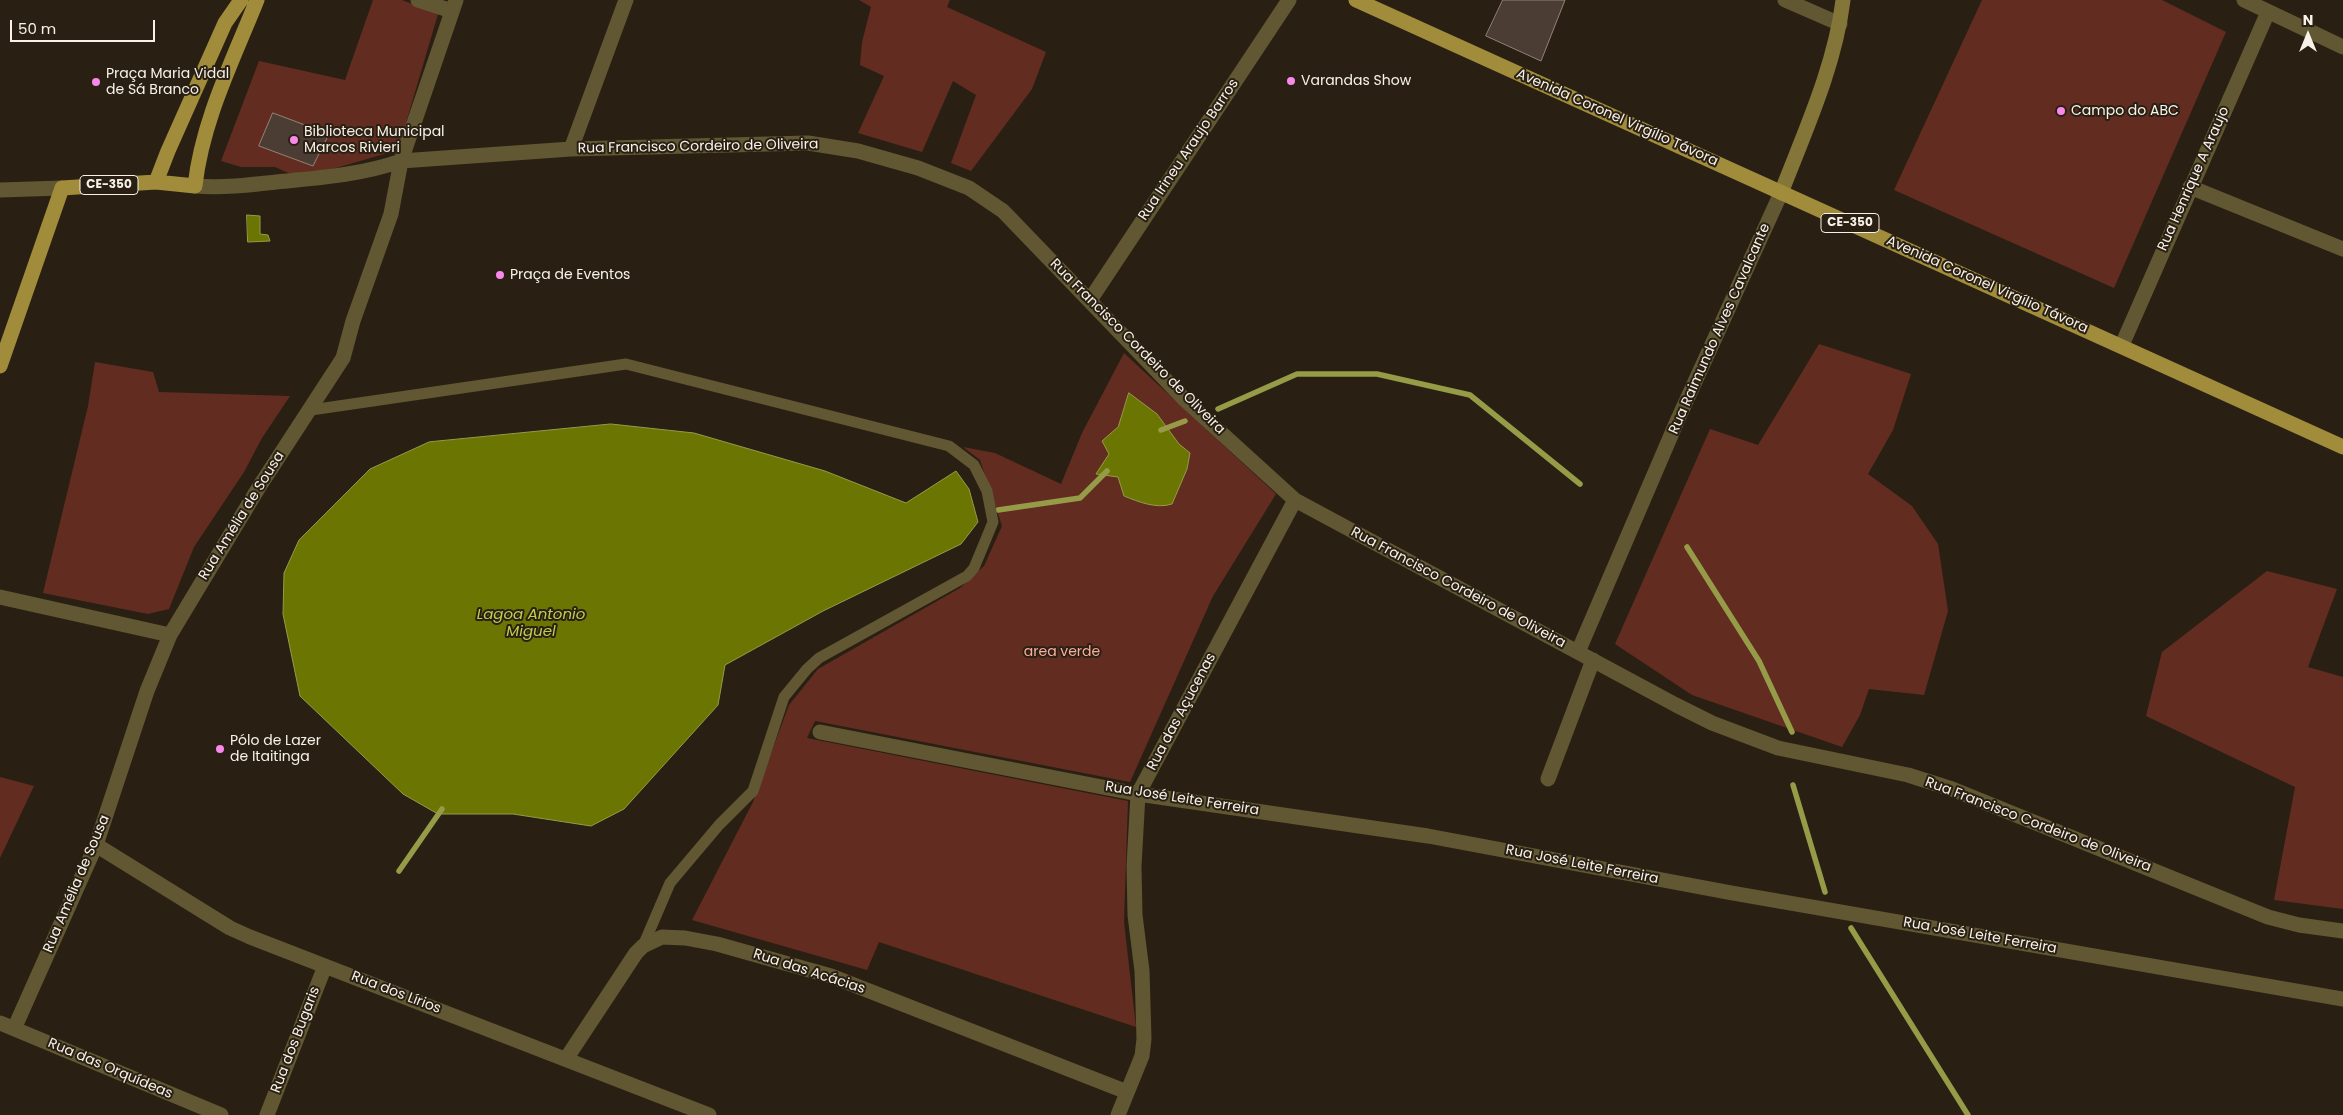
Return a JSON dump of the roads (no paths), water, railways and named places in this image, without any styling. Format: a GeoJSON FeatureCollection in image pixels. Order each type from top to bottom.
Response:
{"type":"FeatureCollection","features":[{"type":"Feature","properties":{"kind":"main road","name":"CE-350"},"geometry":{"type":"LineString","coordinates":[[156,182],[225,23],[241,0]]}},
{"type":"Feature","properties":{"kind":"main road"},"geometry":{"type":"LineString","coordinates":[[196,186],[200,152],[208,125],[257,0]]}},
{"type":"Feature","properties":{"kind":"main road","name":"Avenida Coronel Virgílio Távora"},"geometry":{"type":"LineString","coordinates":[[1356,0],[2122,345],[2343,447]]}},
{"type":"Feature","properties":{"kind":"main road","name":"Rua Francisco Cordeiro de Oliveira"},"geometry":{"type":"LineString","coordinates":[[62,188],[156,182],[196,186]]}},
{"type":"Feature","properties":{"kind":"main road","name":"CE-350"},"geometry":{"type":"LineString","coordinates":[[0,366],[62,188]]}},
{"type":"Feature","properties":{"kind":"street"},"geometry":{"type":"LineString","coordinates":[[418,0],[454,6]]}},
{"type":"Feature","properties":{"kind":"street"},"geometry":{"type":"LineString","coordinates":[[571,148],[626,0]]}},
{"type":"Feature","properties":{"kind":"street","name":"Rua Irineu Araujo Barros"},"geometry":{"type":"LineString","coordinates":[[1090,300],[1289,0]]}},
{"type":"Feature","properties":{"kind":"street"},"geometry":{"type":"LineString","coordinates":[[1785,0],[1840,24]]}},
{"type":"Feature","properties":{"kind":"street","name":"Rua Raimundo Alves Cavalcante"},"geometry":{"type":"LineString","coordinates":[[1578,652],[1678,419],[1781,193],[1816,104],[1840,24],[1843,0]]}},
{"type":"Feature","properties":{"kind":"street"},"geometry":{"type":"LineString","coordinates":[[2244,0],[2343,47]]}},
{"type":"Feature","properties":{"kind":"street","name":"Rua Amélia de Sousa"},"geometry":{"type":"LineString","coordinates":[[14,1029],[96,845],[147,691],[170,634],[259,487],[311,410],[343,358],[353,321],[391,214],[401,161],[454,6]]}},
{"type":"Feature","properties":{"kind":"street","name":"Rua Henrique A Araujo"},"geometry":{"type":"LineString","coordinates":[[2122,345],[2268,12]]}},
{"type":"Feature","properties":{"kind":"street","name":"Rua Francisco Cordeiro de Oliveira"},"geometry":{"type":"LineString","coordinates":[[196,186],[238,186],[328,177],[367,170],[401,161],[571,148],[808,143],[858,151],[918,168],[969,188],[1002,211],[1185,400],[1295,500],[1578,652],[1705,719],[1751,739],[1802,754],[1908,775],[1952,789],[2268,917],[2299,925],[2343,931]]}},
{"type":"Feature","properties":{"kind":"street"},"geometry":{"type":"LineString","coordinates":[[2190,187],[2343,249]]}},
{"type":"Feature","properties":{"kind":"street"},"geometry":{"type":"LineString","coordinates":[[0,190],[62,188]]}},
{"type":"Feature","properties":{"kind":"street","name":"Rua das Açucenas"},"geometry":{"type":"LineString","coordinates":[[1118,1115],[1142,1056],[1144,1039],[1142,971],[1135,915],[1134,866],[1138,794],[1295,500]]}},
{"type":"Feature","properties":{"kind":"street"},"geometry":{"type":"LineString","coordinates":[[0,597],[170,634]]}},
{"type":"Feature","properties":{"kind":"street"},"geometry":{"type":"LineString","coordinates":[[1548,779],[1593,660]]}},
{"type":"Feature","properties":{"kind":"street","name":"Rua José Leite Ferreira"},"geometry":{"type":"LineString","coordinates":[[820,732],[1138,794],[1428,836],[1732,893],[2343,999]]}},
{"type":"Feature","properties":{"kind":"street","name":"Rua dos Lírios"},"geometry":{"type":"LineString","coordinates":[[96,845],[230,928],[709,1115]]}},
{"type":"Feature","properties":{"kind":"street","name":"Rua das Acácias"},"geometry":{"type":"LineString","coordinates":[[566,1059],[636,953],[644,946],[662,937],[685,938],[717,944],[831,976],[1127,1092]]}},
{"type":"Feature","properties":{"kind":"street","name":"Rua dos Bugaris"},"geometry":{"type":"LineString","coordinates":[[267,1115],[326,966]]}},
{"type":"Feature","properties":{"kind":"street","name":"Rua das Orquídeas"},"geometry":{"type":"LineString","coordinates":[[0,1023],[221,1115]]}},
{"type":"Feature","properties":{"kind":"lane"},"geometry":{"type":"LineString","coordinates":[[311,410],[626,364],[949,446],[974,465],[986,491],[993,522],[974,568],[967,576],[819,658],[807,669],[784,696],[753,791],[719,825],[670,883],[644,946]]}},
{"type":"Feature","properties":{"kind":"water"},"geometry":{"type":"Polygon","coordinates":[[[247,215],[260,216],[260,234],[268,235],[270,241],[248,242],[247,215]]]}},
{"type":"Feature","properties":{"kind":"water"},"geometry":{"type":"Polygon","coordinates":[[[1129,393],[1157,414],[1179,444],[1190,453],[1187,469],[1172,504],[1154,505],[1124,496],[1118,477],[1096,474],[1109,454],[1102,441],[1118,427],[1129,393]]]}},
{"type":"Feature","properties":{"kind":"water","name":"Lagoa Antonio Miguel"},"geometry":{"type":"Polygon","coordinates":[[[611,424],[694,433],[825,471],[906,503],[956,471],[969,489],[978,522],[961,544],[823,611],[725,665],[718,705],[624,809],[591,826],[513,814],[438,814],[403,794],[300,696],[283,614],[284,573],[299,540],[370,469],[429,442],[611,424]]]}},
{"type":"Feature","properties":{"kind":"waterway"},"geometry":{"type":"LineString","coordinates":[[1218,409],[1297,374],[1377,374],[1470,395],[1580,484]]}},
{"type":"Feature","properties":{"kind":"waterway"},"geometry":{"type":"LineString","coordinates":[[1161,430],[1185,421]]}},
{"type":"Feature","properties":{"kind":"waterway"},"geometry":{"type":"LineString","coordinates":[[998,510],[1080,498],[1107,471]]}},
{"type":"Feature","properties":{"kind":"waterway"},"geometry":{"type":"LineString","coordinates":[[1687,547],[1759,661],[1792,732]]}},
{"type":"Feature","properties":{"kind":"waterway"},"geometry":{"type":"LineString","coordinates":[[1793,785],[1825,892]]}},
{"type":"Feature","properties":{"kind":"waterway"},"geometry":{"type":"LineString","coordinates":[[399,871],[442,809]]}},
{"type":"Feature","properties":{"kind":"waterway"},"geometry":{"type":"LineString","coordinates":[[1851,928],[1968,1115]]}},
{"type":"Feature","properties":{"kind":"place","name":"Varandas Show"},"geometry":{"type":"Point","coordinates":[1291,81]}},
{"type":"Feature","properties":{"kind":"place","name":"Praça Maria Vidal de Sá Branco"},"geometry":{"type":"Point","coordinates":[96,82]}},
{"type":"Feature","properties":{"kind":"place","name":"Campo do ABC"},"geometry":{"type":"Point","coordinates":[2061,111]}},
{"type":"Feature","properties":{"kind":"place","name":"Biblioteca Municipal Marcos Rivieri"},"geometry":{"type":"Point","coordinates":[294,140]}},
{"type":"Feature","properties":{"kind":"place","name":"Praça de Eventos"},"geometry":{"type":"Point","coordinates":[500,275]}},
{"type":"Feature","properties":{"kind":"place","name":"Pólo de Lazer de Itaitinga"},"geometry":{"type":"Point","coordinates":[220,749]}},
{"type":"Feature","properties":{"kind":"park label","name":"area verde"},"geometry":{"type":"Point","coordinates":[1062,652]}}]}
